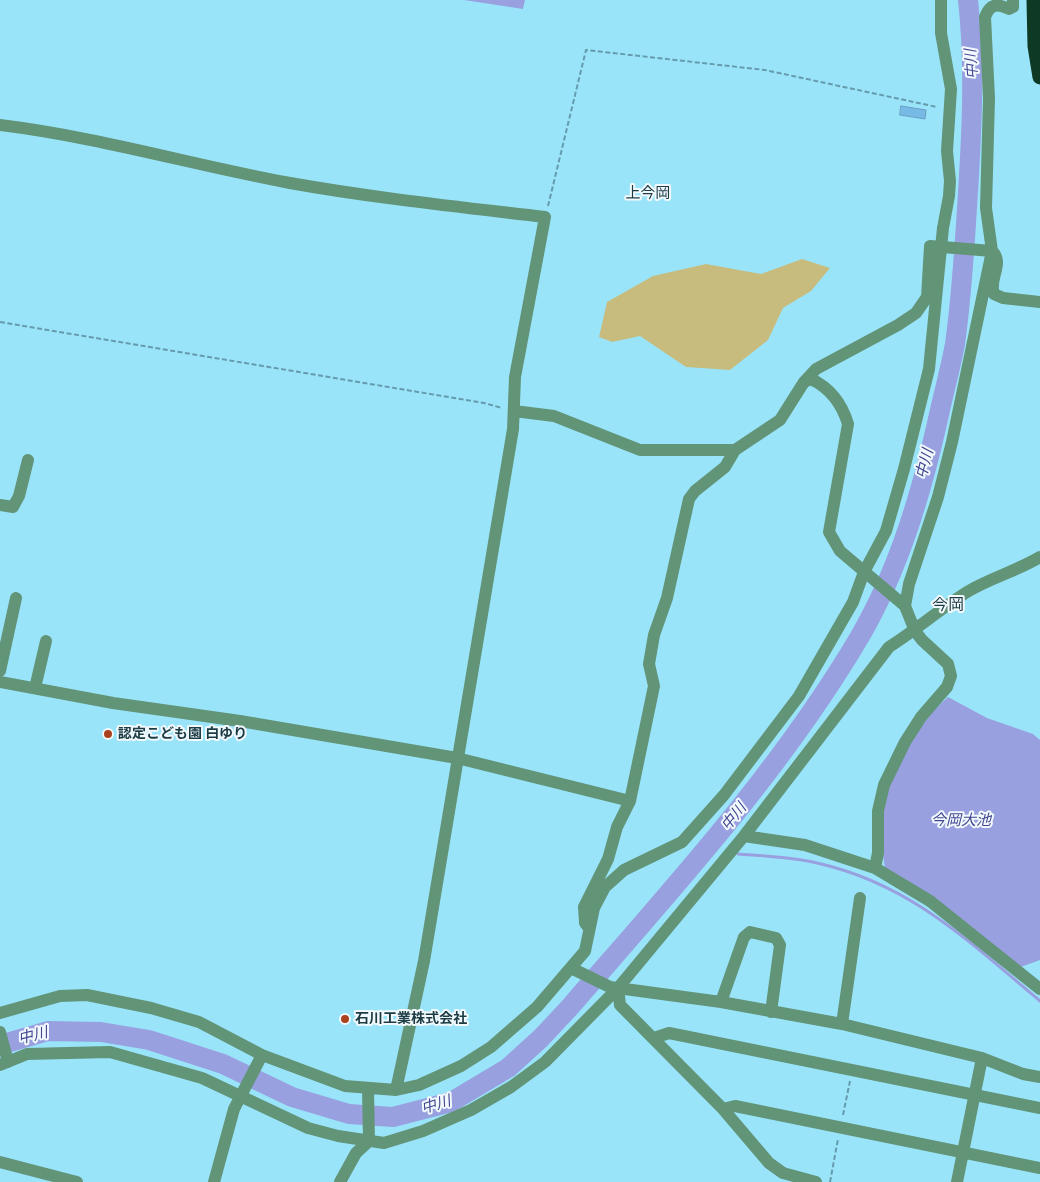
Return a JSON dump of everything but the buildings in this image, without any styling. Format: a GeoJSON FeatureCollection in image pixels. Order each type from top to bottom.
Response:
{"type":"FeatureCollection","features":[{"type":"Feature","properties":{"kind":"highway"},"geometry":{"type":"LineString","coordinates":[[1025,0],[1040,7]]}},
{"type":"Feature","properties":{"kind":"highway"},"geometry":{"type":"LineString","coordinates":[[1034,0],[1035,46],[1040,77]]}},
{"type":"Feature","properties":{"kind":"street"},"geometry":{"type":"LineString","coordinates":[[0,1013],[60,996],[87,995],[151,1008],[199,1022],[262,1056],[344,1086],[396,1090],[419,1085],[461,1066],[491,1047],[537,1007],[574,970],[584,951],[594,908],[605,887],[624,870],[682,842],[724,795],[799,696],[853,602],[864,572],[886,531],[929,369],[944,246],[950,181],[947,151],[951,89],[941,33],[941,0]]}},
{"type":"Feature","properties":{"kind":"street"},"geometry":{"type":"LineString","coordinates":[[903,604],[938,497],[952,442],[989,250],[986,208],[989,98],[985,17],[989,8],[994,5],[1002,5],[1009,10],[1013,7],[1013,0]]}},
{"type":"Feature","properties":{"kind":"street"},"geometry":{"type":"LineString","coordinates":[[0,125],[61,135],[291,183],[545,217],[515,377],[513,429],[424,961],[396,1090]]}},
{"type":"Feature","properties":{"kind":"street"},"geometry":{"type":"LineString","coordinates":[[590,929],[585,923],[584,907],[608,859],[617,827],[630,801],[654,686],[649,664],[654,635],[667,598],[689,499],[695,491],[725,467],[735,450],[768,430],[780,420],[804,382],[816,370],[898,325],[916,313],[926,297],[930,246],[989,250],[997,256],[998,262],[992,288],[994,294],[1003,298],[1040,302]]}},
{"type":"Feature","properties":{"kind":"street"},"geometry":{"type":"LineString","coordinates":[[804,382],[811,379],[822,384],[834,397],[848,424],[829,532],[840,551],[903,604],[915,631],[948,664],[950,676],[947,687],[921,717],[905,742],[884,785],[878,811],[878,853],[875,868]]}},
{"type":"Feature","properties":{"kind":"street"},"geometry":{"type":"LineString","coordinates":[[514,411],[554,416],[640,450],[735,450]]}},
{"type":"Feature","properties":{"kind":"street"},"geometry":{"type":"LineString","coordinates":[[0,505],[13,506],[19,496],[28,460]]}},
{"type":"Feature","properties":{"kind":"street"},"geometry":{"type":"LineString","coordinates":[[0,1032],[4,1063],[27,1054],[110,1052],[202,1078],[308,1128],[338,1136],[384,1143],[423,1131],[471,1110],[511,1087],[545,1062],[614,987],[744,836],[889,647],[915,631],[973,588],[1040,558]]}},
{"type":"Feature","properties":{"kind":"street"},"geometry":{"type":"LineString","coordinates":[[0,671],[16,598]]}},
{"type":"Feature","properties":{"kind":"street"},"geometry":{"type":"LineString","coordinates":[[35,688],[46,641]]}},
{"type":"Feature","properties":{"kind":"street"},"geometry":{"type":"LineString","coordinates":[[0,682],[113,703],[240,721],[457,758],[630,801]]}},
{"type":"Feature","properties":{"kind":"street"},"geometry":{"type":"LineString","coordinates":[[744,836],[805,845],[875,868],[930,900],[1040,989]]}},
{"type":"Feature","properties":{"kind":"street"},"geometry":{"type":"LineString","coordinates":[[842,1024],[860,898]]}},
{"type":"Feature","properties":{"kind":"street"},"geometry":{"type":"LineString","coordinates":[[721,1002],[744,937],[750,932],[776,938],[780,945],[772,1012]]}},
{"type":"Feature","properties":{"kind":"street"},"geometry":{"type":"LineString","coordinates":[[574,970],[614,987],[721,1002],[842,1024],[982,1058],[1023,1074],[1040,1077]]}},
{"type":"Feature","properties":{"kind":"street"},"geometry":{"type":"LineString","coordinates":[[614,987],[620,1005],[723,1109],[769,1163],[783,1173],[816,1182]]}},
{"type":"Feature","properties":{"kind":"street"},"geometry":{"type":"LineString","coordinates":[[654,1038],[669,1033],[1040,1108]]}},
{"type":"Feature","properties":{"kind":"street"},"geometry":{"type":"LineString","coordinates":[[214,1182],[234,1109],[243,1097],[262,1056]]}},
{"type":"Feature","properties":{"kind":"street"},"geometry":{"type":"LineString","coordinates":[[957,1182],[982,1058]]}},
{"type":"Feature","properties":{"kind":"street"},"geometry":{"type":"LineString","coordinates":[[340,1182],[356,1153],[369,1141],[368,1089]]}},
{"type":"Feature","properties":{"kind":"street"},"geometry":{"type":"LineString","coordinates":[[723,1109],[735,1106],[1040,1168]]}},
{"type":"Feature","properties":{"kind":"street"},"geometry":{"type":"LineString","coordinates":[[0,1162],[77,1182]]}},
{"type":"Feature","properties":{"kind":"path"},"geometry":{"type":"LineString","coordinates":[[545,217],[586,50],[765,70],[940,107]]}},
{"type":"Feature","properties":{"kind":"path"},"geometry":{"type":"LineString","coordinates":[[0,322],[314,373],[484,403],[514,411]]}},
{"type":"Feature","properties":{"kind":"shaded area"},"geometry":{"type":"Polygon","coordinates":[[[802,259],[830,268],[811,291],[783,308],[768,340],[730,370],[686,367],[640,336],[612,342],[599,337],[607,302],[653,276],[706,264],[761,274],[802,259]]]}},
{"type":"Feature","properties":{"kind":"water"},"geometry":{"type":"Polygon","coordinates":[[[464,0],[525,0],[523,9],[464,0]]]}},
{"type":"Feature","properties":{"kind":"water","name":"今岡大池"},"geometry":{"type":"Polygon","coordinates":[[[948,697],[987,718],[1033,734],[1040,740],[1040,960],[1018,968],[885,868],[882,823],[888,783],[901,756],[919,729],[948,697]]]}},
{"type":"Feature","properties":{"kind":"waterway","name":"中川"},"geometry":{"type":"LineString","coordinates":[[0,1045],[48,1031],[101,1032],[149,1040],[223,1064],[292,1097],[349,1114],[393,1117],[451,1102],[508,1068],[541,1038],[570,1007],[723,829],[759,783],[828,688],[859,638],[887,584],[918,498],[955,344],[964,249],[972,120],[972,48],[968,0]]}},
{"type":"Feature","properties":{"kind":"waterway"},"geometry":{"type":"LineString","coordinates":[[705,851],[715,851]]}},
{"type":"Feature","properties":{"kind":"waterway"},"geometry":{"type":"LineString","coordinates":[[738,854],[788,858],[817,863],[882,885],[910,900],[963,937],[1040,1001]]}},
{"type":"Feature","properties":{"kind":"place","name":"認定こども園 白ゆり"},"geometry":{"type":"Point","coordinates":[108,734]}},
{"type":"Feature","properties":{"kind":"place","name":"石川工業株式会社"},"geometry":{"type":"Point","coordinates":[345,1019]}},
{"type":"Feature","properties":{"kind":"district","name":"上今岡"},"geometry":{"type":"Point","coordinates":[648,194]}},
{"type":"Feature","properties":{"kind":"district","name":"今岡"},"geometry":{"type":"Point","coordinates":[948,605]}}]}
